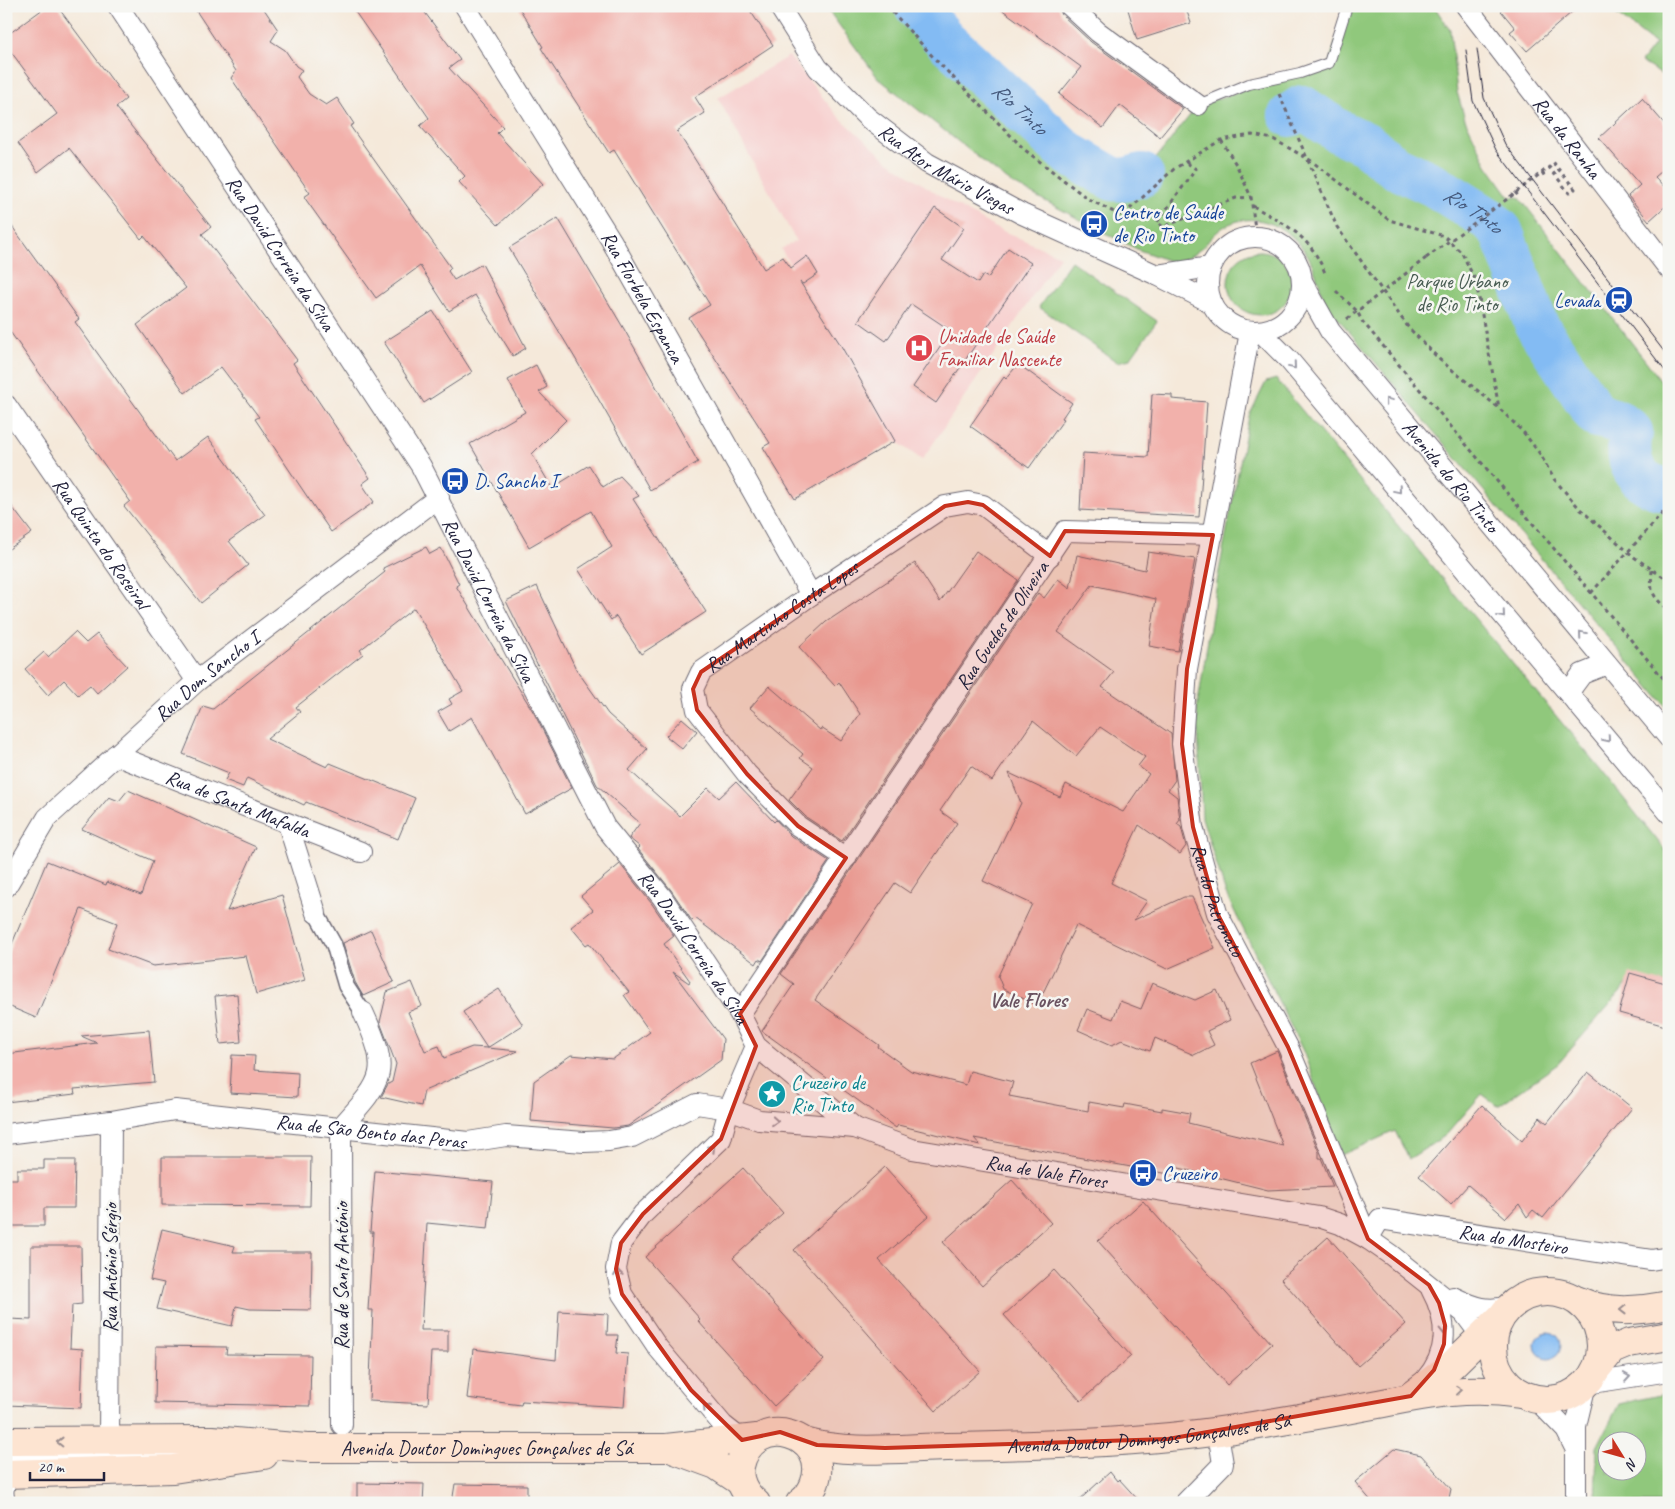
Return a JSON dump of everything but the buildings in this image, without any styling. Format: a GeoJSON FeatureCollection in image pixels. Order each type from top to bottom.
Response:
{"type":"FeatureCollection","features":[{"type":"Feature","properties":{"kind":"main road"},"geometry":{"type":"LineString","coordinates":[[1669,1305],[1621,1311],[1596,1309],[1562,1293],[1543,1291],[1526,1295],[1496,1328],[1497,1368],[1507,1383],[1529,1397],[1554,1400],[1571,1395],[1592,1376],[1612,1350],[1629,1343],[1669,1336]]}},
{"type":"Feature","properties":{"kind":"main road"},"geometry":{"type":"LineString","coordinates":[[1579,1301],[1592,1314],[1600,1331],[1602,1350],[1592,1376]]}},
{"type":"Feature","properties":{"kind":"main road","name":"Avenida Doutor Domingos Gonçalves de Sá"},"geometry":{"type":"LineString","coordinates":[[1411,1396],[1438,1377],[1496,1328]]}},
{"type":"Feature","properties":{"kind":"main road","name":"Avenida Doutor Domingos Gonçalves de Sá"},"geometry":{"type":"LineString","coordinates":[[804,1442],[829,1447],[886,1448],[1055,1445],[1168,1439],[1218,1433],[1411,1396],[1466,1390],[1529,1397]]}},
{"type":"Feature","properties":{"kind":"main road","name":"Avenida Doutor Domingues Gonçalves de Sá"},"geometry":{"type":"LineString","coordinates":[[6,1442],[212,1440],[307,1448],[666,1448],[750,1439],[768,1433],[780,1432],[792,1435],[804,1442]]}},
{"type":"Feature","properties":{"kind":"main road","name":"Avenida Doutor Domingues Gonçalves de Sá"},"geometry":{"type":"LineString","coordinates":[[748,1492],[739,1469],[750,1439]]}},
{"type":"Feature","properties":{"kind":"main road"},"geometry":{"type":"LineString","coordinates":[[804,1442],[818,1464],[810,1494]]}},
{"type":"Feature","properties":{"kind":"main road","name":"Avenida Doutor Domingues Gonçalves de Sá"},"geometry":{"type":"LineString","coordinates":[[9,1470],[173,1469],[307,1448]]}},
{"type":"Feature","properties":{"kind":"main road","name":"Avenida Doutor Domingues Gonçalves de Sá"},"geometry":{"type":"LineString","coordinates":[[666,1448],[716,1464],[748,1492]]}},
{"type":"Feature","properties":{"kind":"main road","name":"Avenida Doutor Domingos Gonçalves de Sá"},"geometry":{"type":"LineString","coordinates":[[810,1494],[856,1456],[886,1448]]}},
{"type":"Feature","properties":{"kind":"street","name":"Rua David Correia da Silva"},"geometry":{"type":"LineString","coordinates":[[118,6],[416,458],[439,497],[605,827],[662,897],[740,1014],[756,1046]]}},
{"type":"Feature","properties":{"kind":"street","name":"Rua Florbela Espanca"},"geometry":{"type":"LineString","coordinates":[[465,6],[611,240],[811,595]]}},
{"type":"Feature","properties":{"kind":"street","name":"Rua Ator Mário Viegas"},"geometry":{"type":"LineString","coordinates":[[779,6],[818,68],[868,118],[926,163],[1022,214],[1157,275],[1212,303]]}},
{"type":"Feature","properties":{"kind":"street"},"geometry":{"type":"LineString","coordinates":[[1070,6],[1098,32],[1198,105]]}},
{"type":"Feature","properties":{"kind":"street","name":"Rua da Ranha"},"geometry":{"type":"LineString","coordinates":[[1466,6],[1669,269]]}},
{"type":"Feature","properties":{"kind":"street"},"geometry":{"type":"LineString","coordinates":[[1256,237],[1270,239],[1288,251],[1300,268],[1303,283],[1301,296],[1294,311],[1284,321],[1272,329],[1255,331],[1231,324],[1220,315],[1212,303],[1209,291],[1211,267],[1219,255],[1229,245],[1242,239],[1256,237]]}},
{"type":"Feature","properties":{"kind":"street"},"geometry":{"type":"LineString","coordinates":[[1157,275],[1211,267]]}},
{"type":"Feature","properties":{"kind":"street","name":"Avenida do Rio Tinto"},"geometry":{"type":"LineString","coordinates":[[1303,283],[1330,332],[1669,738]]}},
{"type":"Feature","properties":{"kind":"street"},"geometry":{"type":"LineString","coordinates":[[1213,535],[1255,331]]}},
{"type":"Feature","properties":{"kind":"street"},"geometry":{"type":"LineString","coordinates":[[1255,331],[1289,360],[1669,813]]}},
{"type":"Feature","properties":{"kind":"street","name":"Rua Quinta do Roseiral"},"geometry":{"type":"LineString","coordinates":[[6,405],[197,681]]}},
{"type":"Feature","properties":{"kind":"street","name":"Rua Dom Sancho I"},"geometry":{"type":"LineString","coordinates":[[6,886],[47,818],[197,681],[439,497]]}},
{"type":"Feature","properties":{"kind":"street","name":"Rua Martinho Costa Lopes"},"geometry":{"type":"LineString","coordinates":[[846,858],[798,826],[747,774],[697,710],[692,689],[700,672],[945,506],[968,502],[983,505],[1050,556]]}},
{"type":"Feature","properties":{"kind":"street","name":"Rua Guedes de Oliveira"},"geometry":{"type":"LineString","coordinates":[[740,1014],[1050,556],[1065,531],[1213,535]]}},
{"type":"Feature","properties":{"kind":"street","name":"Rua do Patronato"},"geometry":{"type":"LineString","coordinates":[[1213,535],[1187,668],[1182,744],[1193,827],[1217,913],[1288,1047],[1368,1239]]}},
{"type":"Feature","properties":{"kind":"street"},"geometry":{"type":"LineString","coordinates":[[1568,693],[1582,674],[1607,664]]}},
{"type":"Feature","properties":{"kind":"street","name":"Rua de Santa Mafalda"},"geometry":{"type":"LineString","coordinates":[[115,755],[361,852]]}},
{"type":"Feature","properties":{"kind":"street"},"geometry":{"type":"LineString","coordinates":[[288,824],[316,913],[334,945],[346,986],[363,1012],[376,1042],[380,1073],[366,1098],[341,1127]]}},
{"type":"Feature","properties":{"kind":"street"},"geometry":{"type":"LineString","coordinates":[[750,1439],[723,1425],[658,1348],[622,1294],[616,1268],[621,1243],[643,1214],[721,1139],[728,1109],[756,1046],[855,1128]]}},
{"type":"Feature","properties":{"kind":"street","name":"Rua de São Bento das Peras"},"geometry":{"type":"LineString","coordinates":[[6,1134],[111,1121],[175,1110],[468,1142],[506,1136],[600,1141],[632,1137],[698,1104],[728,1109],[759,1120],[855,1128]]}},
{"type":"Feature","properties":{"kind":"street","name":"Rua António Sérgio"},"geometry":{"type":"LineString","coordinates":[[110,1441],[111,1121]]}},
{"type":"Feature","properties":{"kind":"street","name":"Rua de Santo António"},"geometry":{"type":"LineString","coordinates":[[341,1127],[342,1425]]}},
{"type":"Feature","properties":{"kind":"street","name":"Rua de Vale Flores"},"geometry":{"type":"LineString","coordinates":[[855,1128],[912,1149],[1319,1217],[1340,1224],[1368,1239],[1464,1313],[1496,1328],[1499,1309],[1486,1310],[1468,1304],[1429,1285]]}},
{"type":"Feature","properties":{"kind":"street","name":"Rua do Mosteiro"},"geometry":{"type":"LineString","coordinates":[[1368,1239],[1380,1219],[1651,1260],[1669,1257]]}},
{"type":"Feature","properties":{"kind":"street","name":"Rua de Vale Flores"},"geometry":{"type":"LineString","coordinates":[[1411,1396],[1434,1370],[1444,1344],[1445,1324],[1439,1303],[1429,1285]]}},
{"type":"Feature","properties":{"kind":"street"},"geometry":{"type":"LineString","coordinates":[[1576,1503],[1578,1487],[1575,1448],[1580,1405],[1592,1376],[1669,1371]]}},
{"type":"Feature","properties":{"kind":"street"},"geometry":{"type":"LineString","coordinates":[[1529,1397],[1566,1430],[1575,1448]]}},
{"type":"Feature","properties":{"kind":"street"},"geometry":{"type":"LineString","coordinates":[[1185,1503],[1223,1464],[1218,1433]]}},
{"type":"Feature","properties":{"kind":"street"},"geometry":{"type":"LineString","coordinates":[[110,1441],[113,1450],[121,1455],[267,1454]]}},
{"type":"Feature","properties":{"kind":"street"},"geometry":{"type":"LineString","coordinates":[[9,1470],[12,1460],[90,1460],[101,1453],[110,1441]]}},
{"type":"Feature","properties":{"kind":"lane"},"geometry":{"type":"LineString","coordinates":[[1198,105],[1249,84],[1329,63],[1347,6]]}},
{"type":"Feature","properties":{"kind":"lane"},"geometry":{"type":"LineString","coordinates":[[9,1470],[8,1497],[11,1503]]}},
{"type":"Feature","properties":{"kind":"path"},"geometry":{"type":"LineString","coordinates":[[888,6],[922,45],[1025,150],[1088,199],[1122,216],[1174,169],[1187,163],[1203,149],[1221,140],[1252,135],[1273,139],[1310,160],[1389,220],[1444,236],[1462,253],[1476,282],[1499,408]]}},
{"type":"Feature","properties":{"kind":"path"},"geometry":{"type":"LineString","coordinates":[[1273,79],[1310,160],[1337,227],[1408,327],[1440,360],[1499,408],[1524,433],[1540,454],[1554,479],[1580,509],[1652,570],[1669,581]]}},
{"type":"Feature","properties":{"kind":"path"},"geometry":{"type":"LineString","coordinates":[[1221,140],[1237,166],[1252,198],[1256,237]]}},
{"type":"Feature","properties":{"kind":"path"},"geometry":{"type":"LineString","coordinates":[[1187,163],[1196,169],[1156,222],[1163,227],[1236,198],[1252,198]]}},
{"type":"Feature","properties":{"kind":"path"},"geometry":{"type":"LineString","coordinates":[[1357,311],[1549,167],[1570,193],[1575,189],[1558,168]]}},
{"type":"Feature","properties":{"kind":"path"},"geometry":{"type":"LineString","coordinates":[[1542,172],[1545,177]]}},
{"type":"Feature","properties":{"kind":"path"},"geometry":{"type":"LineString","coordinates":[[1515,192],[1519,197]]}},
{"type":"Feature","properties":{"kind":"path"},"geometry":{"type":"LineString","coordinates":[[1253,206],[1295,229],[1321,263],[1328,282]]}},
{"type":"Feature","properties":{"kind":"path"},"geometry":{"type":"LineString","coordinates":[[1334,289],[1357,311],[1362,321],[1669,685]]}},
{"type":"Feature","properties":{"kind":"path"},"geometry":{"type":"LineString","coordinates":[[1591,594],[1669,506]]}},
{"type":"Feature","properties":{"kind":"path"},"geometry":{"type":"LineString","coordinates":[[1652,570],[1650,588],[1654,597],[1669,612]]}},
{"type":"Feature","properties":{"kind":"highlighted area"},"geometry":{"type":"Polygon","coordinates":[[[968,502],[983,505],[1050,556],[1065,531],[1213,535],[1187,669],[1182,744],[1193,827],[1217,913],[1288,1047],[1368,1239],[1429,1285],[1439,1303],[1445,1325],[1444,1344],[1434,1370],[1411,1396],[1168,1439],[885,1448],[817,1445],[780,1432],[742,1440],[691,1390],[622,1294],[616,1269],[621,1243],[643,1214],[721,1139],[756,1046],[740,1014],[846,858],[798,826],[747,774],[697,710],[693,689],[701,672],[945,506],[968,502]]]}},
{"type":"Feature","properties":{"kind":"shaded area","name":"Unidade de Saúde Familiar Nascente"},"geometry":{"type":"Polygon","coordinates":[[[789,56],[837,115],[888,161],[945,199],[994,227],[1060,256],[922,460],[896,441],[781,249],[796,241],[718,98],[789,56]]]}},
{"type":"Feature","properties":{"kind":"green space","name":"Parque Urbano de Rio Tinto"},"geometry":{"type":"Polygon","coordinates":[[[825,6],[938,6],[983,60],[1070,133],[1112,158],[1154,161],[1198,105],[1329,63],[1347,6],[1434,6],[1450,30],[1457,92],[1465,119],[1487,165],[1510,197],[1519,197],[1669,391],[1669,710],[1325,303],[1311,261],[1293,237],[1273,224],[1250,220],[1227,225],[1196,253],[1175,263],[1139,250],[1008,181],[878,78],[825,6]]]}},
{"type":"Feature","properties":{"kind":"green space"},"geometry":{"type":"Polygon","coordinates":[[[1606,6],[1657,6],[1669,14],[1669,79],[1641,62],[1655,44],[1606,6]]]}},
{"type":"Feature","properties":{"kind":"green space"},"geometry":{"type":"Polygon","coordinates":[[[1254,251],[1266,251],[1283,260],[1290,271],[1292,283],[1290,295],[1283,306],[1266,315],[1254,315],[1242,310],[1233,301],[1228,289],[1228,277],[1233,265],[1242,256],[1254,251]]]}},
{"type":"Feature","properties":{"kind":"green space"},"geometry":{"type":"Polygon","coordinates":[[[1071,261],[1157,321],[1130,359],[1117,362],[1039,307],[1071,261]]]}},
{"type":"Feature","properties":{"kind":"green space"},"geometry":{"type":"Polygon","coordinates":[[[1276,379],[1597,765],[1669,855],[1669,983],[1631,980],[1558,1064],[1498,1106],[1482,1094],[1446,1135],[1409,1159],[1395,1131],[1341,1155],[1303,1051],[1226,894],[1202,818],[1197,709],[1218,576],[1249,416],[1266,382],[1276,379]]]}},
{"type":"Feature","properties":{"kind":"green space"},"geometry":{"type":"Polygon","coordinates":[[[1669,1393],[1669,1503],[1595,1503],[1598,1445],[1598,1482],[1648,1482],[1648,1432],[1605,1432],[1619,1404],[1669,1393]]]}},
{"type":"Feature","properties":{"kind":"water"},"geometry":{"type":"Polygon","coordinates":[[[1548,1332],[1557,1336],[1561,1345],[1557,1354],[1548,1358],[1539,1354],[1535,1345],[1539,1336],[1548,1332]]]}},
{"type":"Feature","properties":{"kind":"waterway","name":"Rio Tinto"},"geometry":{"type":"LineString","coordinates":[[916,6],[946,41],[1068,153],[1113,179],[1124,180],[1142,175]]}},
{"type":"Feature","properties":{"kind":"waterway","name":"Rio Tinto"},"geometry":{"type":"LineString","coordinates":[[1290,115],[1302,107],[1338,131],[1366,144],[1395,167],[1434,185],[1490,220],[1501,231],[1537,326],[1597,416],[1612,419],[1628,428],[1631,432],[1631,463],[1640,478],[1657,487],[1669,490]]}},
{"type":"Feature","properties":{"kind":"tram line"},"geometry":{"type":"LineString","coordinates":[[1477,49],[1484,98],[1505,144],[1669,358]]}},
{"type":"Feature","properties":{"kind":"tram line"},"geometry":{"type":"LineString","coordinates":[[1466,50],[1473,101],[1496,150],[1669,376]]}},
{"type":"Feature","properties":{"kind":"place","name":"Centro de Saúde de Rio Tinto"},"geometry":{"type":"Point","coordinates":[1094,224]}},
{"type":"Feature","properties":{"kind":"place","name":"Levada"},"geometry":{"type":"Point","coordinates":[1619,300]}},
{"type":"Feature","properties":{"kind":"place","name":"Unidade de Saúde Familiar Nascente"},"geometry":{"type":"Point","coordinates":[919,348]}},
{"type":"Feature","properties":{"kind":"place","name":"D. Sancho I"},"geometry":{"type":"Point","coordinates":[455,481]}},
{"type":"Feature","properties":{"kind":"place","name":"Cruzeiro de Rio Tinto"},"geometry":{"type":"Point","coordinates":[772,1094]}},
{"type":"Feature","properties":{"kind":"place","name":"Cruzeiro"},"geometry":{"type":"Point","coordinates":[1143,1173]}},
{"type":"Feature","properties":{"kind":"district","name":"Vale Flores"},"geometry":{"type":"Point","coordinates":[1028,1000]}}]}
